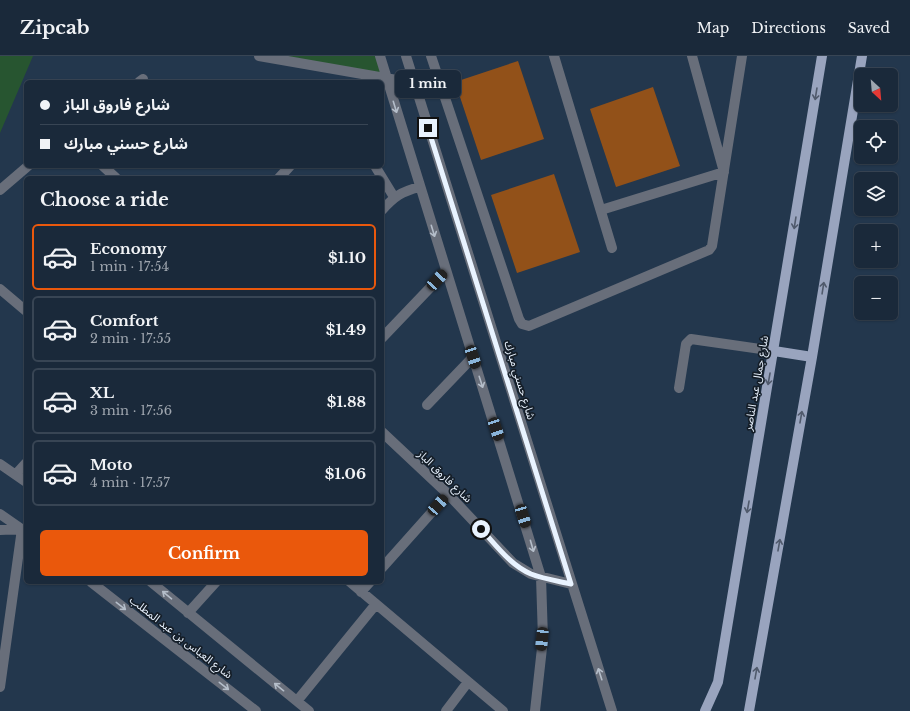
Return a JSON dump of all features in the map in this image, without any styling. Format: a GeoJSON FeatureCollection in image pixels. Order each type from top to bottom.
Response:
{"type":"FeatureCollection","features":[{"type":"Feature","properties":{"kind":"main road","name":"شارع جمال عبد الناصر"},"geometry":{"type":"LineString","coordinates":[[705,711],[718,682],[822,56]]}},
{"type":"Feature","properties":{"kind":"main road"},"geometry":{"type":"LineString","coordinates":[[749,711],[812,357],[862,56]]}},
{"type":"Feature","properties":{"kind":"main road"},"geometry":{"type":"LineString","coordinates":[[774,351],[812,357]]}},
{"type":"Feature","properties":{"kind":"street"},"geometry":{"type":"LineString","coordinates":[[259,56],[414,82]]}},
{"type":"Feature","properties":{"kind":"street"},"geometry":{"type":"LineString","coordinates":[[380,56],[419,187],[541,577],[543,632],[535,711]]}},
{"type":"Feature","properties":{"kind":"street","name":"شارع حسني مبارك"},"geometry":{"type":"LineString","coordinates":[[406,56],[612,711]]}},
{"type":"Feature","properties":{"kind":"street"},"geometry":{"type":"LineString","coordinates":[[431,56],[519,319],[525,325],[529,326],[709,250],[713,243],[742,56]]}},
{"type":"Feature","properties":{"kind":"street"},"geometry":{"type":"LineString","coordinates":[[554,56],[612,248]]}},
{"type":"Feature","properties":{"kind":"street"},"geometry":{"type":"LineString","coordinates":[[692,56],[724,172]]}},
{"type":"Feature","properties":{"kind":"street"},"geometry":{"type":"LineString","coordinates":[[0,190],[26,168]]}},
{"type":"Feature","properties":{"kind":"street"},"geometry":{"type":"LineString","coordinates":[[105,168],[114,176]]}},
{"type":"Feature","properties":{"kind":"street"},"geometry":{"type":"LineString","coordinates":[[281,176],[288,168]]}},
{"type":"Feature","properties":{"kind":"street"},"geometry":{"type":"LineString","coordinates":[[601,210],[724,172]]}},
{"type":"Feature","properties":{"kind":"street"},"geometry":{"type":"LineString","coordinates":[[384,181],[394,197]]}},
{"type":"Feature","properties":{"kind":"street"},"geometry":{"type":"LineString","coordinates":[[384,208],[401,192],[419,187]]}},
{"type":"Feature","properties":{"kind":"street"},"geometry":{"type":"LineString","coordinates":[[384,336],[446,271]]}},
{"type":"Feature","properties":{"kind":"street"},"geometry":{"type":"LineString","coordinates":[[0,288],[24,309]]}},
{"type":"Feature","properties":{"kind":"street"},"geometry":{"type":"LineString","coordinates":[[678,388],[686,344],[691,340],[774,351]]}},
{"type":"Feature","properties":{"kind":"street"},"geometry":{"type":"LineString","coordinates":[[427,404],[473,357]]}},
{"type":"Feature","properties":{"kind":"street","name":"شارع فاروق الباز"},"geometry":{"type":"LineString","coordinates":[[384,434],[448,494],[513,563],[531,574],[571,584]]}},
{"type":"Feature","properties":{"kind":"street"},"geometry":{"type":"LineString","coordinates":[[0,464],[24,480]]}},
{"type":"Feature","properties":{"kind":"street"},"geometry":{"type":"LineString","coordinates":[[16,474],[24,465]]}},
{"type":"Feature","properties":{"kind":"street"},"geometry":{"type":"LineString","coordinates":[[384,566],[448,494]]}},
{"type":"Feature","properties":{"kind":"street"},"geometry":{"type":"LineString","coordinates":[[0,514],[24,531]]}},
{"type":"Feature","properties":{"kind":"street"},"geometry":{"type":"LineString","coordinates":[[0,530],[24,531]]}},
{"type":"Feature","properties":{"kind":"street"},"geometry":{"type":"LineString","coordinates":[[0,687],[24,531]]}},
{"type":"Feature","properties":{"kind":"street","name":"شارع العباس بن عبد المطلب"},"geometry":{"type":"LineString","coordinates":[[94,584],[256,711]]}},
{"type":"Feature","properties":{"kind":"street","name":"شارع العباس بن عبد المطلب"},"geometry":{"type":"LineString","coordinates":[[153,584],[309,711]]}},
{"type":"Feature","properties":{"kind":"street"},"geometry":{"type":"LineString","coordinates":[[188,613],[214,584]]}},
{"type":"Feature","properties":{"kind":"street"},"geometry":{"type":"LineString","coordinates":[[352,584],[503,711]]}},
{"type":"Feature","properties":{"kind":"street"},"geometry":{"type":"LineString","coordinates":[[361,592],[368,584]]}},
{"type":"Feature","properties":{"kind":"street"},"geometry":{"type":"LineString","coordinates":[[297,701],[376,604]]}},
{"type":"Feature","properties":{"kind":"street"},"geometry":{"type":"LineString","coordinates":[[446,711],[468,682]]}},
{"type":"Feature","properties":{"kind":"green space"},"geometry":{"type":"Polygon","coordinates":[[[0,56],[33,56],[0,133],[0,56]]]}},
{"type":"Feature","properties":{"kind":"green space"},"geometry":{"type":"Polygon","coordinates":[[[264,56],[379,56],[387,78],[264,56]]]}},
{"type":"Feature","properties":{"kind":"building"},"geometry":{"type":"Polygon","coordinates":[[[518,61],[544,139],[481,160],[455,82],[518,61]]]}},
{"type":"Feature","properties":{"kind":"building"},"geometry":{"type":"Polygon","coordinates":[[[653,87],[680,166],[616,187],[590,109],[653,87]]]}},
{"type":"Feature","properties":{"kind":"building"},"geometry":{"type":"Polygon","coordinates":[[[554,174],[580,252],[517,273],[491,195],[554,174]]]}},
{"type":"Feature","properties":{"kind":"route"},"geometry":{"type":"LineString","coordinates":[[428,128],[571,584],[531,574],[513,563],[481,529]]}}]}
